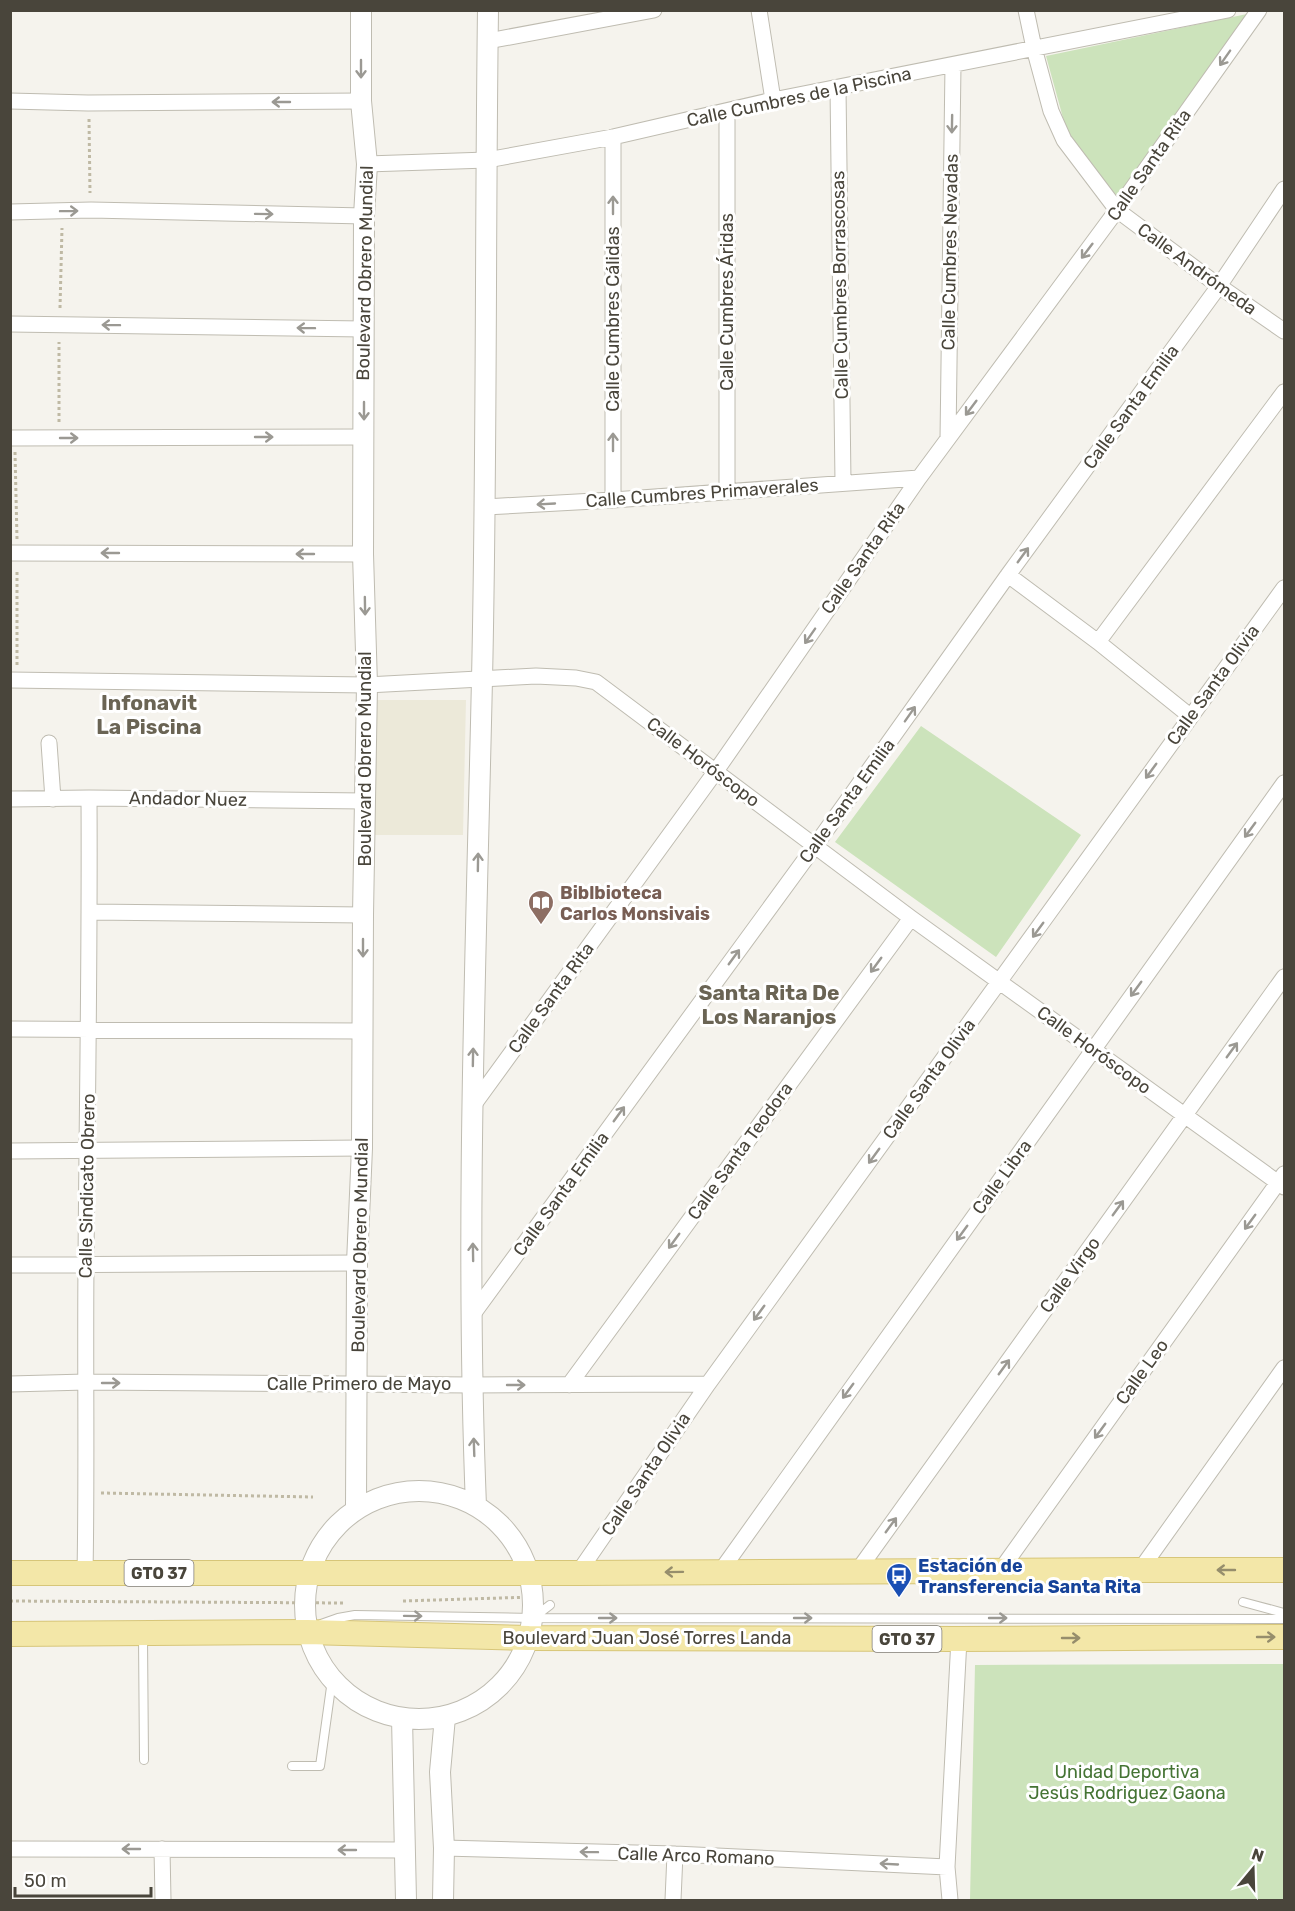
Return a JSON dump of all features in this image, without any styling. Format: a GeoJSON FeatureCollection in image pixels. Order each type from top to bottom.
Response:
{"type":"FeatureCollection","features":[{"type":"Feature","properties":{"kind":"main road","name":"GTO 37"},"geometry":{"type":"LineString","coordinates":[[10,1573],[579,1574],[1284,1570]]}},
{"type":"Feature","properties":{"kind":"main road","name":"Boulevard Juan José Torres Landa"},"geometry":{"type":"LineString","coordinates":[[10,1634],[531,1628],[959,1640],[1284,1637]]}},
{"type":"Feature","properties":{"kind":"street","name":"Boulevard Obrero Mundial"},"geometry":{"type":"LineString","coordinates":[[356,1508],[357,1263],[362,1148],[367,685],[363,554],[364,216],[367,164],[361,101],[361,10]]}},
{"type":"Feature","properties":{"kind":"street"},"geometry":{"type":"LineString","coordinates":[[476,1506],[471,1385],[473,1314],[471,1108],[485,507],[488,10]]}},
{"type":"Feature","properties":{"kind":"street"},"geometry":{"type":"LineString","coordinates":[[488,41],[654,10]]}},
{"type":"Feature","properties":{"kind":"street"},"geometry":{"type":"LineString","coordinates":[[759,10],[774,100]]}},
{"type":"Feature","properties":{"kind":"street","name":"Calle Andrómeda"},"geometry":{"type":"LineString","coordinates":[[1026,10],[1051,111],[1064,140],[1117,210],[1218,286],[1284,331]]}},
{"type":"Feature","properties":{"kind":"street","name":"Calle Cumbres de la Piscina"},"geometry":{"type":"LineString","coordinates":[[367,164],[487,160],[613,137],[774,100],[1228,10]]}},
{"type":"Feature","properties":{"kind":"street","name":"Calle Santa Rita"},"geometry":{"type":"LineString","coordinates":[[471,1108],[716,771],[919,478],[1117,210],[1258,10]]}},
{"type":"Feature","properties":{"kind":"street","name":"Calle Cumbres Nevadas"},"geometry":{"type":"LineString","coordinates":[[948,439],[953,65]]}},
{"type":"Feature","properties":{"kind":"street","name":"Calle Cumbres Borrascosas"},"geometry":{"type":"LineString","coordinates":[[838,88],[843,482]]}},
{"type":"Feature","properties":{"kind":"street"},"geometry":{"type":"LineString","coordinates":[[10,101],[88,103],[361,101]]}},
{"type":"Feature","properties":{"kind":"street","name":"Calle Cumbres Áridas"},"geometry":{"type":"LineString","coordinates":[[727,111],[727,492]]}},
{"type":"Feature","properties":{"kind":"street","name":"Calle Cumbres Cálidas"},"geometry":{"type":"LineString","coordinates":[[613,137],[613,500]]}},
{"type":"Feature","properties":{"kind":"street","name":"Calle Santa Emilia"},"geometry":{"type":"LineString","coordinates":[[473,1314],[816,846],[1008,575],[1218,286],[1284,189]]}},
{"type":"Feature","properties":{"kind":"street"},"geometry":{"type":"LineString","coordinates":[[10,212],[91,210],[364,216]]}},
{"type":"Feature","properties":{"kind":"street"},"geometry":{"type":"LineString","coordinates":[[10,324],[364,329]]}},
{"type":"Feature","properties":{"kind":"street"},"geometry":{"type":"LineString","coordinates":[[1098,642],[1284,392]]}},
{"type":"Feature","properties":{"kind":"street"},"geometry":{"type":"LineString","coordinates":[[10,438],[364,437]]}},
{"type":"Feature","properties":{"kind":"street","name":"Calle Cumbres Primaverales"},"geometry":{"type":"LineString","coordinates":[[485,507],[919,478]]}},
{"type":"Feature","properties":{"kind":"street"},"geometry":{"type":"LineString","coordinates":[[10,553],[363,554]]}},
{"type":"Feature","properties":{"kind":"street"},"geometry":{"type":"LineString","coordinates":[[1008,575],[1098,642],[1190,716]]}},
{"type":"Feature","properties":{"kind":"street","name":"Calle Santa Olivia"},"geometry":{"type":"LineString","coordinates":[[579,1574],[708,1384],[1284,588]]}},
{"type":"Feature","properties":{"kind":"street","name":"Calle Horóscopo"},"geometry":{"type":"LineString","coordinates":[[10,680],[367,685],[536,676],[576,678],[596,682],[911,918],[1185,1115],[1282,1181]]}},
{"type":"Feature","properties":{"kind":"street"},"geometry":{"type":"LineString","coordinates":[[49,743],[53,799]]}},
{"type":"Feature","properties":{"kind":"street","name":"Calle Libra"},"geometry":{"type":"LineString","coordinates":[[720,1572],[1284,783]]}},
{"type":"Feature","properties":{"kind":"street","name":"Andador Nuez"},"geometry":{"type":"LineString","coordinates":[[10,800],[89,798],[365,801]]}},
{"type":"Feature","properties":{"kind":"street","name":"Calle Sindicato Obrero"},"geometry":{"type":"LineString","coordinates":[[85,1573],[89,798]]}},
{"type":"Feature","properties":{"kind":"street"},"geometry":{"type":"LineString","coordinates":[[89,912],[363,915]]}},
{"type":"Feature","properties":{"kind":"street","name":"Calle Santa Teodora"},"geometry":{"type":"LineString","coordinates":[[569,1385],[911,918]]}},
{"type":"Feature","properties":{"kind":"street","name":"Calle Virgo"},"geometry":{"type":"LineString","coordinates":[[856,1573],[1284,977]]}},
{"type":"Feature","properties":{"kind":"street"},"geometry":{"type":"LineString","coordinates":[[10,1029],[363,1031]]}},
{"type":"Feature","properties":{"kind":"street"},"geometry":{"type":"LineString","coordinates":[[10,1151],[362,1148]]}},
{"type":"Feature","properties":{"kind":"street","name":"Calle Leo"},"geometry":{"type":"LineString","coordinates":[[1000,1570],[1282,1181]]}},
{"type":"Feature","properties":{"kind":"street"},"geometry":{"type":"LineString","coordinates":[[10,1265],[357,1263]]}},
{"type":"Feature","properties":{"kind":"street"},"geometry":{"type":"LineString","coordinates":[[1140,1570],[1284,1368]]}},
{"type":"Feature","properties":{"kind":"street","name":"Calle Primero de Mayo"},"geometry":{"type":"LineString","coordinates":[[10,1384],[86,1382],[708,1384]]}},
{"type":"Feature","properties":{"kind":"street"},"geometry":{"type":"LineString","coordinates":[[416,1490],[447,1494],[476,1506],[509,1534],[521,1553],[542,1601],[517,1665],[498,1689],[473,1706],[445,1717],[402,1718],[376,1711],[352,1698],[332,1680],[316,1658],[307,1632],[303,1603],[308,1573],[315,1554],[326,1536],[356,1508],[385,1495],[416,1490]]}},
{"type":"Feature","properties":{"kind":"street"},"geometry":{"type":"LineString","coordinates":[[950,1900],[947,1867],[959,1640]]}},
{"type":"Feature","properties":{"kind":"street"},"geometry":{"type":"LineString","coordinates":[[443,1900],[444,1848],[440,1772],[445,1717]]}},
{"type":"Feature","properties":{"kind":"street"},"geometry":{"type":"LineString","coordinates":[[402,1718],[406,1900]]}},
{"type":"Feature","properties":{"kind":"street","name":"Calle Arco Romano"},"geometry":{"type":"LineString","coordinates":[[444,1848],[675,1854],[947,1867]]}},
{"type":"Feature","properties":{"kind":"street"},"geometry":{"type":"LineString","coordinates":[[10,1849],[406,1850]]}},
{"type":"Feature","properties":{"kind":"street"},"geometry":{"type":"LineString","coordinates":[[162,1849],[163,1900]]}},
{"type":"Feature","properties":{"kind":"street"},"geometry":{"type":"LineString","coordinates":[[673,1900],[675,1854]]}},
{"type":"Feature","properties":{"kind":"lane"},"geometry":{"type":"LineString","coordinates":[[1243,1602],[1284,1613]]}},
{"type":"Feature","properties":{"kind":"lane"},"geometry":{"type":"LineString","coordinates":[[531,1628],[1284,1619]]}},
{"type":"Feature","properties":{"kind":"lane"},"geometry":{"type":"LineString","coordinates":[[143,1633],[144,1760]]}},
{"type":"Feature","properties":{"kind":"lane"},"geometry":{"type":"LineString","coordinates":[[292,1766],[320,1766],[332,1680]]}},
{"type":"Feature","properties":{"kind":"path"},"geometry":{"type":"LineString","coordinates":[[88,103],[91,210]]}},
{"type":"Feature","properties":{"kind":"path"},"geometry":{"type":"LineString","coordinates":[[87,1493],[313,1497]]}},
{"type":"Feature","properties":{"kind":"path"},"geometry":{"type":"LineString","coordinates":[[10,1601],[353,1603]]}},
{"type":"Feature","properties":{"kind":"path"},"geometry":{"type":"LineString","coordinates":[[398,1601],[542,1601]]}},
{"type":"Feature","properties":{"kind":"shaded area"},"geometry":{"type":"Polygon","coordinates":[[[376,700],[466,700],[463,835],[375,835],[376,700]]]}},
{"type":"Feature","properties":{"kind":"green space"},"geometry":{"type":"Polygon","coordinates":[[[1247,14],[1118,199],[1068,136],[1046,56],[1247,14]]]}},
{"type":"Feature","properties":{"kind":"green space"},"geometry":{"type":"Polygon","coordinates":[[[921,726],[1081,835],[996,957],[835,842],[921,726]]]}},
{"type":"Feature","properties":{"kind":"green space","name":"Unidad Deportiva Jesús Rodriguez Gaona"},"geometry":{"type":"Polygon","coordinates":[[[1284,1664],[1284,1900],[970,1900],[975,1665],[1284,1664]]]}},
{"type":"Feature","properties":{"kind":"place","name":"Biblbioteca Carlos Monsivais"},"geometry":{"type":"Point","coordinates":[541,926]}},
{"type":"Feature","properties":{"kind":"place","name":"Estación de Transferencia Santa Rita"},"geometry":{"type":"Point","coordinates":[899,1599]}},
{"type":"Feature","properties":{"kind":"district","name":"Infonavit La Piscina"},"geometry":{"type":"Point","coordinates":[149,714]}},
{"type":"Feature","properties":{"kind":"district","name":"Santa Rita De Los Naranjos"},"geometry":{"type":"Point","coordinates":[769,1004]}}]}
